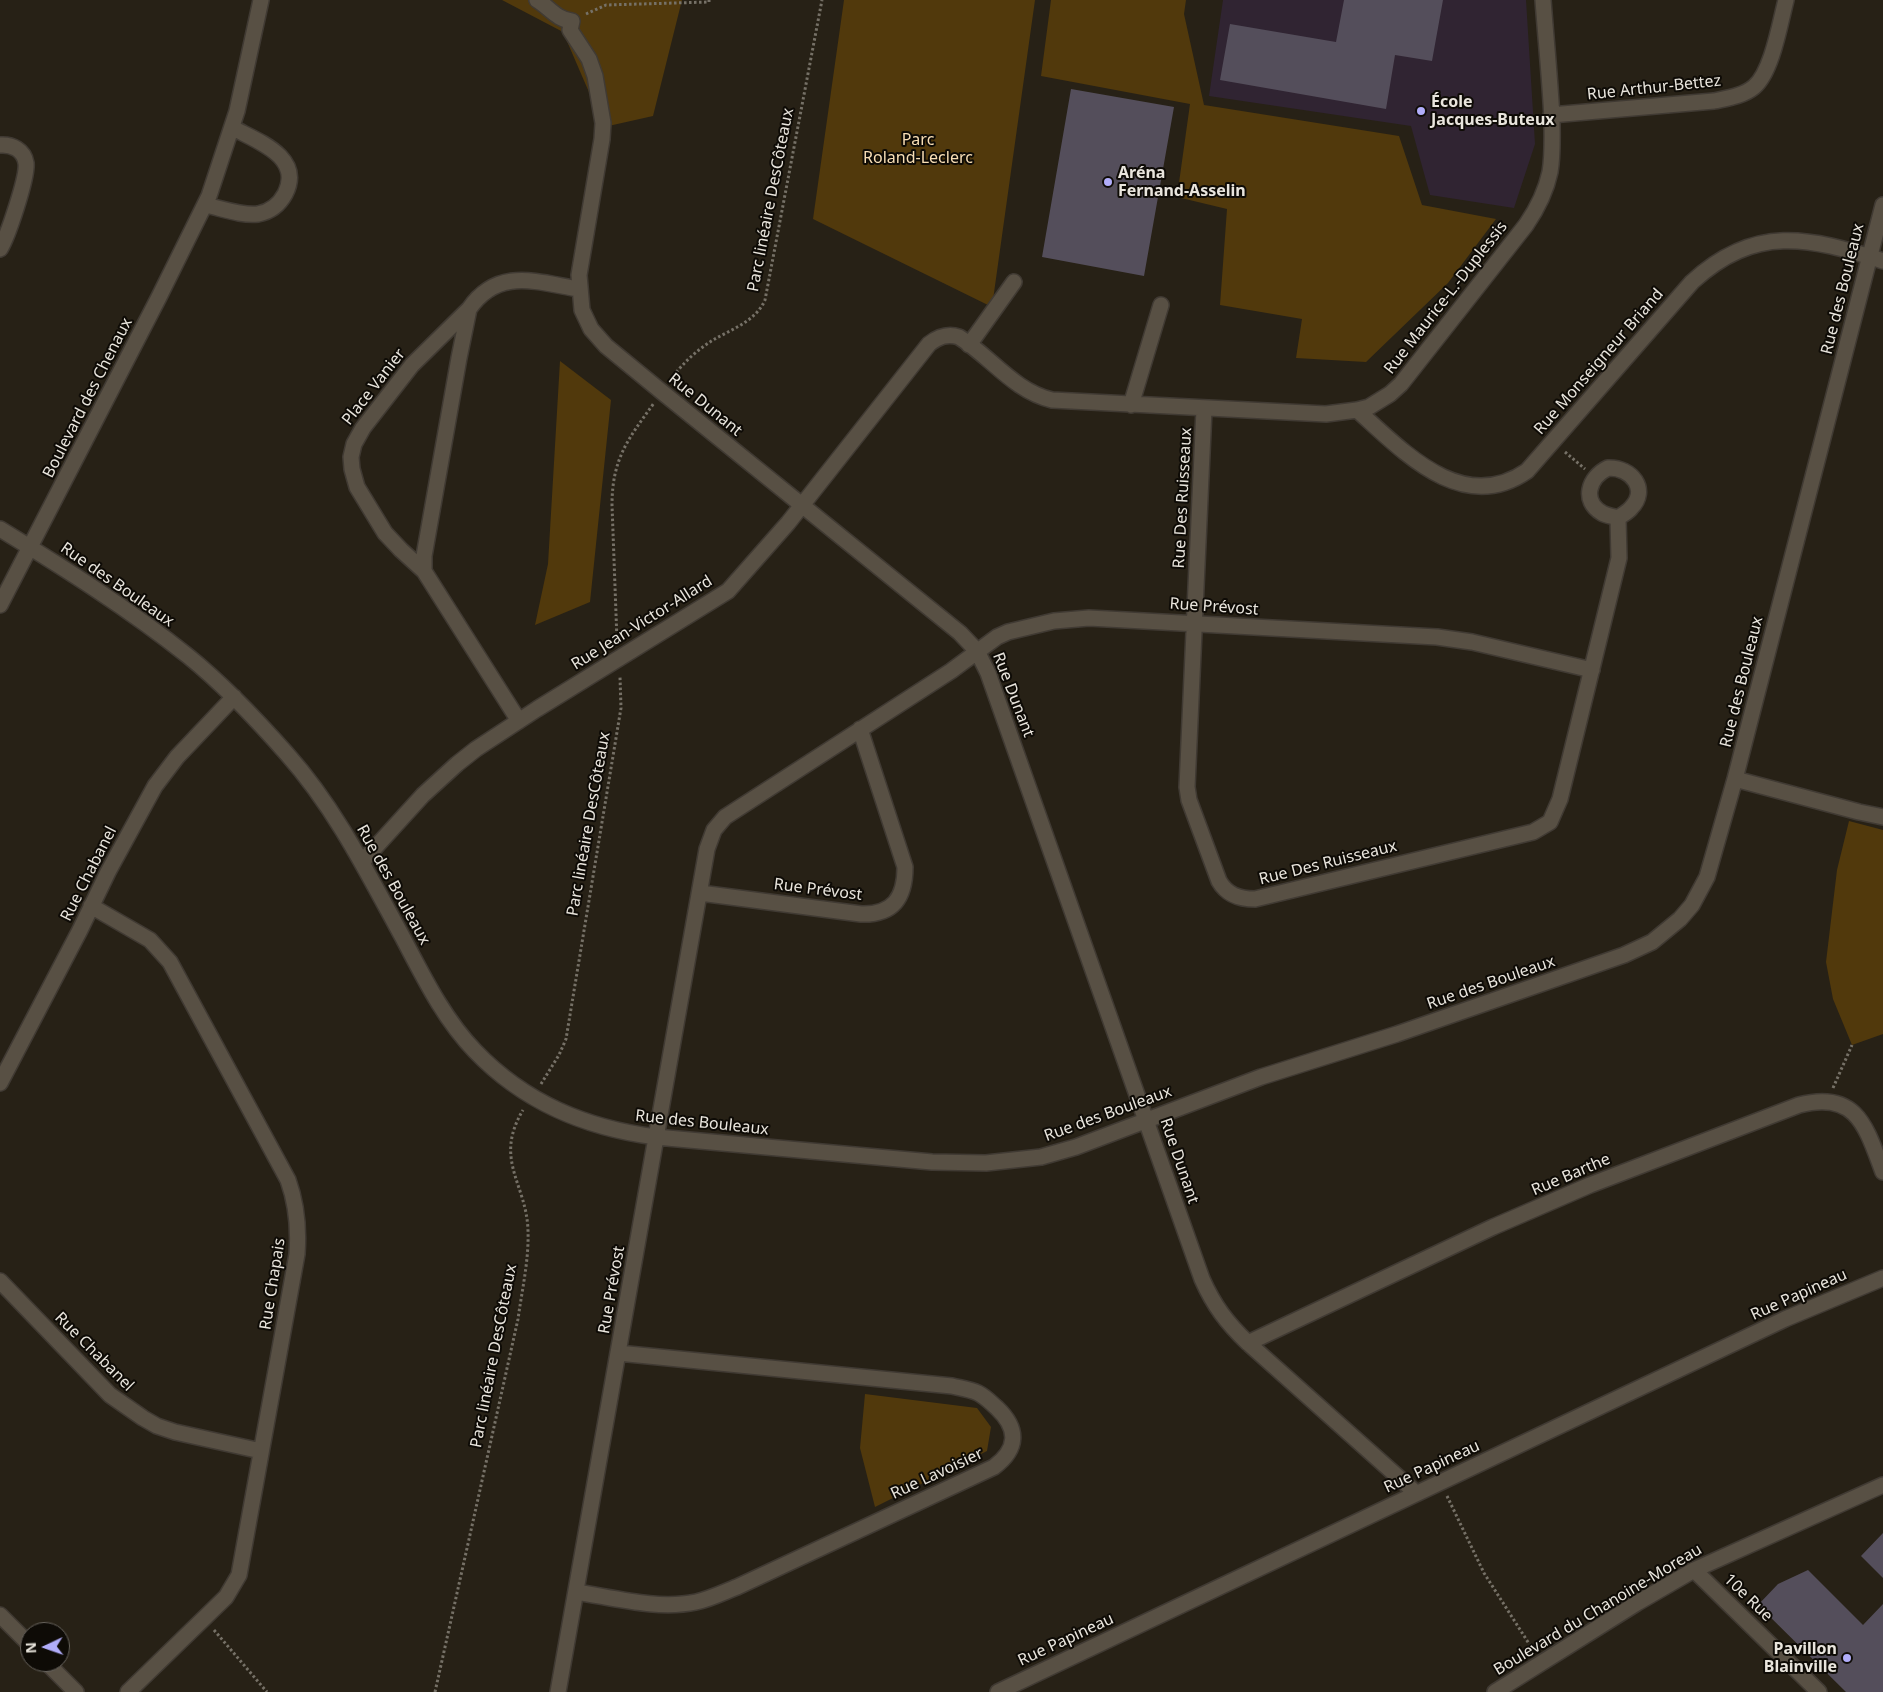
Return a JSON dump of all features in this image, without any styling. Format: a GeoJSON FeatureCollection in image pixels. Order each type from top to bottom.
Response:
{"type":"FeatureCollection","features":[{"type":"Feature","properties":{"kind":"street","name":"Boulevard des Chenaux"},"geometry":{"type":"LineString","coordinates":[[0,606],[205,205],[233,128],[261,0]]}},
{"type":"Feature","properties":{"kind":"street"},"geometry":{"type":"LineString","coordinates":[[537,0],[562,20],[572,21]]}},
{"type":"Feature","properties":{"kind":"street","name":"Rue Maurice-L.-Duplessis"},"geometry":{"type":"LineString","coordinates":[[947,335],[959,337],[1023,388],[1052,400],[1313,414],[1357,410],[1380,402],[1401,384],[1534,214],[1546,186],[1550,171],[1551,115],[1543,0]]}},
{"type":"Feature","properties":{"kind":"street","name":"Rue Arthur-Bettez"},"geometry":{"type":"LineString","coordinates":[[1551,115],[1714,101],[1746,92],[1760,82],[1768,67],[1786,0]]}},
{"type":"Feature","properties":{"kind":"street","name":"Rue Dunant"},"geometry":{"type":"LineString","coordinates":[[572,21],[570,30],[589,60],[595,76],[603,123],[579,276],[581,305],[586,320],[598,338],[801,506],[960,633],[977,651],[988,674],[1208,1293],[1224,1318],[1248,1343],[1416,1494]]}},
{"type":"Feature","properties":{"kind":"street"},"geometry":{"type":"LineString","coordinates":[[205,205],[256,214],[274,208],[286,192],[288,173],[280,156],[271,148],[233,128]]}},
{"type":"Feature","properties":{"kind":"street"},"geometry":{"type":"LineString","coordinates":[[0,145],[12,146],[18,150],[23,155],[26,169],[10,226],[0,248]]}},
{"type":"Feature","properties":{"kind":"street","name":"Rue des Bouleaux"},"geometry":{"type":"LineString","coordinates":[[0,529],[140,620],[189,657],[234,697],[306,776],[345,832],[429,988],[448,1018],[474,1050],[489,1064],[533,1096],[551,1107],[584,1121],[615,1131],[656,1137],[932,1162],[986,1163],[1028,1159],[1058,1153],[1261,1077],[1397,1034],[1624,955],[1652,942],[1680,919],[1692,906],[1707,876],[1735,779],[1876,259],[1883,205]]}},
{"type":"Feature","properties":{"kind":"street","name":"Rue Monseigneur Briand"},"geometry":{"type":"LineString","coordinates":[[1357,410],[1424,468],[1444,478],[1472,485],[1498,484],[1518,477],[1527,471],[1692,282],[1715,262],[1744,247],[1778,241],[1828,244],[1876,259]]}},
{"type":"Feature","properties":{"kind":"street","name":"Place Vanier"},"geometry":{"type":"LineString","coordinates":[[519,720],[424,571],[385,533],[357,487],[351,457],[354,444],[363,428],[412,365],[491,287],[508,282],[532,282],[579,289]]}},
{"type":"Feature","properties":{"kind":"street"},"geometry":{"type":"LineString","coordinates":[[969,345],[1014,282]]}},
{"type":"Feature","properties":{"kind":"street"},"geometry":{"type":"LineString","coordinates":[[1131,405],[1161,305]]}},
{"type":"Feature","properties":{"kind":"street"},"geometry":{"type":"LineString","coordinates":[[424,571],[424,556],[469,309]]}},
{"type":"Feature","properties":{"kind":"street","name":"Rue Jean-Victor-Allard"},"geometry":{"type":"LineString","coordinates":[[362,862],[439,780],[476,750],[519,720],[728,591],[801,506],[929,344],[940,336],[947,335]]}},
{"type":"Feature","properties":{"kind":"street","name":"Rue Des Ruisseaux"},"geometry":{"type":"LineString","coordinates":[[1204,409],[1188,794],[1219,881],[1228,892],[1239,898],[1255,899],[1533,832],[1545,826],[1554,816],[1560,799],[1592,670],[1619,554],[1618,518]]}},
{"type":"Feature","properties":{"kind":"street"},"geometry":{"type":"LineString","coordinates":[[1608,468],[1625,470],[1636,481],[1638,496],[1631,509],[1618,518],[1603,513],[1596,508],[1590,493],[1595,477],[1608,468]]}},
{"type":"Feature","properties":{"kind":"street","name":"Rue Prévost"},"geometry":{"type":"LineString","coordinates":[[558,1692],[709,840],[725,816],[951,670],[998,637],[1008,632],[1054,621],[1089,618],[1454,638],[1592,670]]}},
{"type":"Feature","properties":{"kind":"street","name":"Rue Chabanel"},"geometry":{"type":"LineString","coordinates":[[0,1083],[108,872],[155,786],[176,757],[234,697]]}},
{"type":"Feature","properties":{"kind":"street","name":"Rue Prévost"},"geometry":{"type":"LineString","coordinates":[[700,893],[861,914],[874,914],[886,910],[895,903],[902,893],[905,881],[905,867],[860,729]]}},
{"type":"Feature","properties":{"kind":"street"},"geometry":{"type":"LineString","coordinates":[[1735,779],[1883,817]]}},
{"type":"Feature","properties":{"kind":"street","name":"Rue Chapais"},"geometry":{"type":"LineString","coordinates":[[91,906],[150,940],[164,954],[288,1180],[293,1193],[299,1222],[297,1254],[238,1575],[226,1597],[128,1692]]}},
{"type":"Feature","properties":{"kind":"street","name":"Rue Barthe"},"geometry":{"type":"LineString","coordinates":[[1248,1343],[1493,1227],[1590,1185],[1799,1105],[1827,1101],[1845,1106],[1857,1117],[1871,1140],[1883,1172]]}},
{"type":"Feature","properties":{"kind":"street","name":"Rue Papineau"},"geometry":{"type":"LineString","coordinates":[[998,1692],[1786,1319],[1883,1278]]}},
{"type":"Feature","properties":{"kind":"street","name":"Rue Chabanel"},"geometry":{"type":"LineString","coordinates":[[0,1281],[110,1395],[142,1418],[174,1432],[262,1450]]}},
{"type":"Feature","properties":{"kind":"street","name":"Rue Lavoisier"},"geometry":{"type":"LineString","coordinates":[[576,1592],[665,1604],[696,1602],[713,1597],[994,1467],[1003,1460],[1013,1442],[1010,1422],[988,1400],[979,1394],[952,1386],[618,1353]]}},
{"type":"Feature","properties":{"kind":"street","name":"Boulevard du Chanoine-Moreau"},"geometry":{"type":"LineString","coordinates":[[1495,1692],[1637,1603],[1694,1570],[1883,1485]]}},
{"type":"Feature","properties":{"kind":"street","name":"10e Rue"},"geometry":{"type":"LineString","coordinates":[[1694,1570],[1819,1692]]}},
{"type":"Feature","properties":{"kind":"street"},"geometry":{"type":"LineString","coordinates":[[0,1615],[20,1635]]}},
{"type":"Feature","properties":{"kind":"street"},"geometry":{"type":"LineString","coordinates":[[56,1672],[76,1692]]}},
{"type":"Feature","properties":{"kind":"path"},"geometry":{"type":"LineString","coordinates":[[572,21],[606,5],[709,2],[709,0]]}},
{"type":"Feature","properties":{"kind":"path","name":"Parc linéaire DesCôteaux"},"geometry":{"type":"LineString","coordinates":[[435,1692],[518,1319],[528,1230],[524,1208],[512,1168],[510,1150],[515,1125],[559,1055],[567,1032],[621,708],[612,505],[614,473],[625,444],[675,373],[694,354],[713,340],[753,317],[765,300],[822,0]]}},
{"type":"Feature","properties":{"kind":"path"},"geometry":{"type":"LineString","coordinates":[[1553,441],[1595,477]]}},
{"type":"Feature","properties":{"kind":"path"},"geometry":{"type":"LineString","coordinates":[[1827,1101],[1852,1045]]}},
{"type":"Feature","properties":{"kind":"path"},"geometry":{"type":"LineString","coordinates":[[1440,1482],[1484,1573],[1532,1647],[1540,1664]]}},
{"type":"Feature","properties":{"kind":"path"},"geometry":{"type":"LineString","coordinates":[[204,1618],[267,1692]]}},
{"type":"Feature","properties":{"kind":"shaded area","name":"École Jacques-Buteux"},"geometry":{"type":"Polygon","coordinates":[[[1223,0],[1526,0],[1535,144],[1514,208],[1430,195],[1411,126],[1209,96],[1223,0]]]}},
{"type":"Feature","properties":{"kind":"green space"},"geometry":{"type":"Polygon","coordinates":[[[502,0],[682,0],[653,116],[604,127],[563,32],[502,0]]]}},
{"type":"Feature","properties":{"kind":"green space","name":"Parc Roland-Leclerc"},"geometry":{"type":"Polygon","coordinates":[[[844,0],[1035,0],[992,307],[813,219],[844,0]]]}},
{"type":"Feature","properties":{"kind":"green space"},"geometry":{"type":"Polygon","coordinates":[[[1051,0],[1186,0],[1184,14],[1204,105],[1399,136],[1422,205],[1496,219],[1448,283],[1366,362],[1296,358],[1302,319],[1220,305],[1227,209],[1177,197],[1190,104],[1041,76],[1051,0]]]}},
{"type":"Feature","properties":{"kind":"green space"},"geometry":{"type":"Polygon","coordinates":[[[560,361],[611,400],[590,602],[535,625],[548,564],[560,361]]]}},
{"type":"Feature","properties":{"kind":"green space"},"geometry":{"type":"Polygon","coordinates":[[[1849,821],[1883,830],[1883,1034],[1852,1045],[1833,999],[1826,962],[1837,870],[1849,821]]]}},
{"type":"Feature","properties":{"kind":"green space"},"geometry":{"type":"Polygon","coordinates":[[[865,1394],[977,1408],[991,1427],[987,1451],[875,1507],[860,1448],[865,1394]]]}},
{"type":"Feature","properties":{"kind":"building"},"geometry":{"type":"Polygon","coordinates":[[[1344,0],[1443,0],[1432,61],[1395,55],[1386,109],[1220,80],[1230,24],[1336,42],[1344,0]]]}},
{"type":"Feature","properties":{"kind":"building","name":"Aréna Fernand-Asselin"},"geometry":{"type":"Polygon","coordinates":[[[1071,89],[1174,107],[1144,276],[1042,257],[1071,89]]]}},
{"type":"Feature","properties":{"kind":"building"},"geometry":{"type":"Polygon","coordinates":[[[1883,1533],[1883,1578],[1861,1556],[1883,1533]]]}},
{"type":"Feature","properties":{"kind":"building","name":"Pavillon Blainville"},"geometry":{"type":"Polygon","coordinates":[[[1808,1570],[1863,1625],[1883,1604],[1883,1692],[1846,1692],[1758,1605],[1778,1584],[1808,1570]]]}},
{"type":"Feature","properties":{"kind":"place","name":"École Jacques-Buteux"},"geometry":{"type":"Point","coordinates":[1421,111]}},
{"type":"Feature","properties":{"kind":"place","name":"Aréna Fernand-Asselin"},"geometry":{"type":"Point","coordinates":[1108,182]}},
{"type":"Feature","properties":{"kind":"place","name":"Pavillon Blainville"},"geometry":{"type":"Point","coordinates":[1847,1658]}}]}
